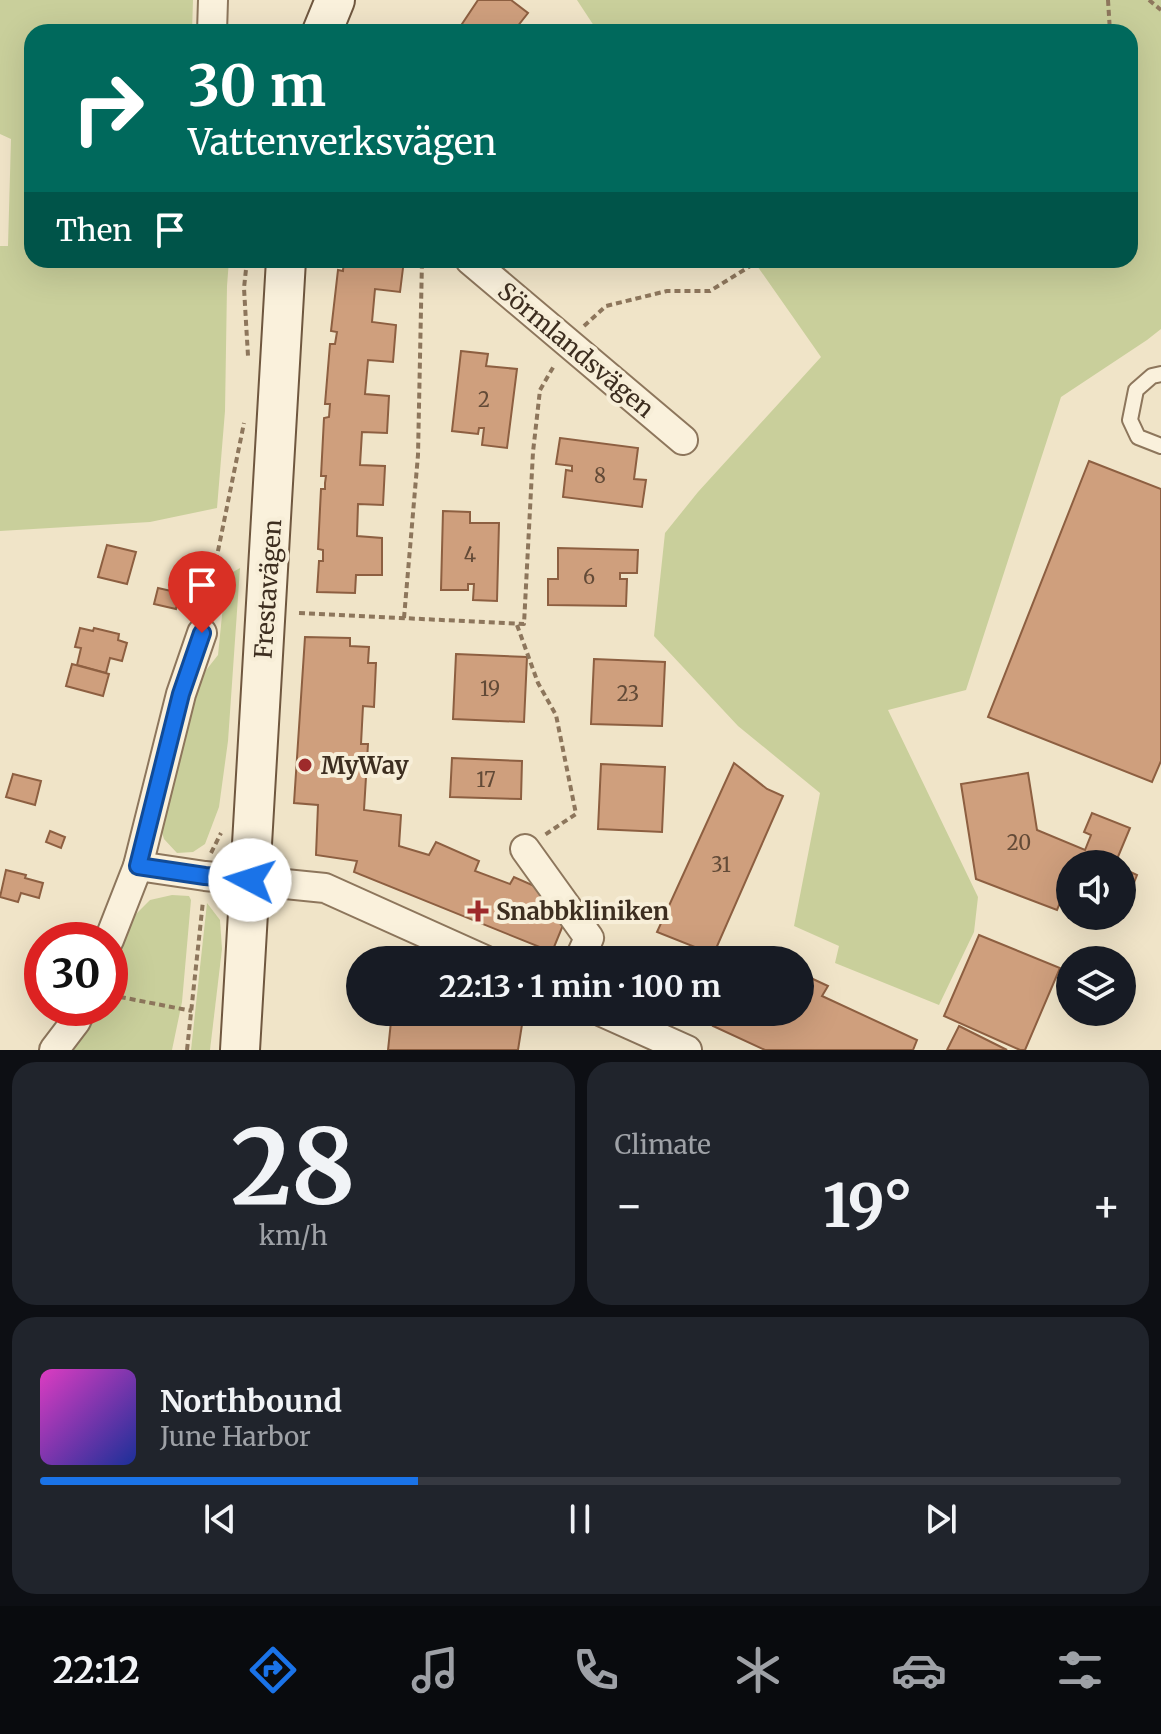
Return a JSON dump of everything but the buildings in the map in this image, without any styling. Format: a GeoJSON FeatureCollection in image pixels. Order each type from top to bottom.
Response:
{"type":"FeatureCollection","features":[{"type":"Feature","properties":{"kind":"street"},"geometry":{"type":"LineString","coordinates":[[212,24],[213,0]]}},
{"type":"Feature","properties":{"kind":"street"},"geometry":{"type":"LineString","coordinates":[[325,24],[335,0]]}},
{"type":"Feature","properties":{"kind":"street","name":"Frestavägen"},"geometry":{"type":"LineString","coordinates":[[229,1046],[250,880],[286,268]]}},
{"type":"Feature","properties":{"kind":"street","name":"Sörmlandsvägen"},"geometry":{"type":"LineString","coordinates":[[479,268],[683,440]]}},
{"type":"Feature","properties":{"kind":"street"},"geometry":{"type":"LineString","coordinates":[[116,922],[138,866],[181,694],[202,633]]}},
{"type":"Feature","properties":{"kind":"street"},"geometry":{"type":"LineString","coordinates":[[525,849],[589,938],[585,946]]}},
{"type":"Feature","properties":{"kind":"street"},"geometry":{"type":"LineString","coordinates":[[138,866],[325,888],[454,946]]}},
{"type":"Feature","properties":{"kind":"street"},"geometry":{"type":"LineString","coordinates":[[54,1050],[72,1026]]}},
{"type":"Feature","properties":{"kind":"street"},"geometry":{"type":"LineString","coordinates":[[633,1026],[687,1050]]}},
{"type":"Feature","properties":{"kind":"lane"},"geometry":{"type":"LineString","coordinates":[[1161,374],[1152,376],[1136,390],[1130,420],[1138,437],[1161,446]]}},
{"type":"Feature","properties":{"kind":"path"},"geometry":{"type":"LineString","coordinates":[[1108,0],[1110,24]]}},
{"type":"Feature","properties":{"kind":"path"},"geometry":{"type":"LineString","coordinates":[[1149,0],[1161,10]]}},
{"type":"Feature","properties":{"kind":"path"},"geometry":{"type":"LineString","coordinates":[[404,618],[418,455],[422,268]]}},
{"type":"Feature","properties":{"kind":"path"},"geometry":{"type":"LineString","coordinates":[[299,613],[524,624],[533,452],[540,390],[566,342],[606,306],[667,291],[710,291],[747,268]]}},
{"type":"Feature","properties":{"kind":"path"},"geometry":{"type":"LineString","coordinates":[[202,633],[244,423]]}},
{"type":"Feature","properties":{"kind":"path"},"geometry":{"type":"LineString","coordinates":[[517,623],[538,683],[556,715],[576,814],[525,849]]}},
{"type":"Feature","properties":{"kind":"path"},"geometry":{"type":"LineString","coordinates":[[187,1050],[205,876]]}},
{"type":"Feature","properties":{"kind":"path"},"geometry":{"type":"LineString","coordinates":[[128,999],[192,1011]]}},
{"type":"Feature","properties":{"kind":"green space"},"geometry":{"type":"Polygon","coordinates":[[[0,0],[193,0],[192,24],[24,24],[24,268],[228,268],[225,411],[217,508],[150,522],[0,531],[0,246],[8,246],[11,139],[0,134],[0,0]]]}},
{"type":"Feature","properties":{"kind":"green space"},"geometry":{"type":"Polygon","coordinates":[[[577,0],[1161,0],[1161,329],[1061,397],[966,690],[888,710],[978,897],[974,932],[939,1005],[835,963],[839,946],[794,926],[820,793],[738,726],[654,636],[665,533],[698,492],[821,357],[759,268],[1138,268],[1138,24],[593,24],[577,0]]]}},
{"type":"Feature","properties":{"kind":"green space"},"geometry":{"type":"Polygon","coordinates":[[[240,568],[228,741],[219,807],[205,844],[193,852],[177,853],[164,839],[160,826],[196,683],[218,655],[226,576],[240,568]]]}},
{"type":"Feature","properties":{"kind":"green space"},"geometry":{"type":"Polygon","coordinates":[[[172,895],[189,896],[191,900],[182,1002],[172,1050],[72,1050],[91,1026],[128,1026],[128,925],[150,900],[172,895]]]}},
{"type":"Feature","properties":{"kind":"green space"},"geometry":{"type":"Polygon","coordinates":[[[207,903],[220,920],[222,949],[210,1050],[191,1050],[207,903]]]}},
{"type":"Feature","properties":{"kind":"place","name":"MyWay"},"geometry":{"type":"Point","coordinates":[305,765]}},
{"type":"Feature","properties":{"kind":"place","name":"Snabbkliniken"},"geometry":{"type":"Point","coordinates":[478,911]}},
{"type":"Feature","properties":{"kind":"route"},"geometry":{"type":"LineString","coordinates":[[202,633],[181,694],[138,866],[250,880]]}}]}
